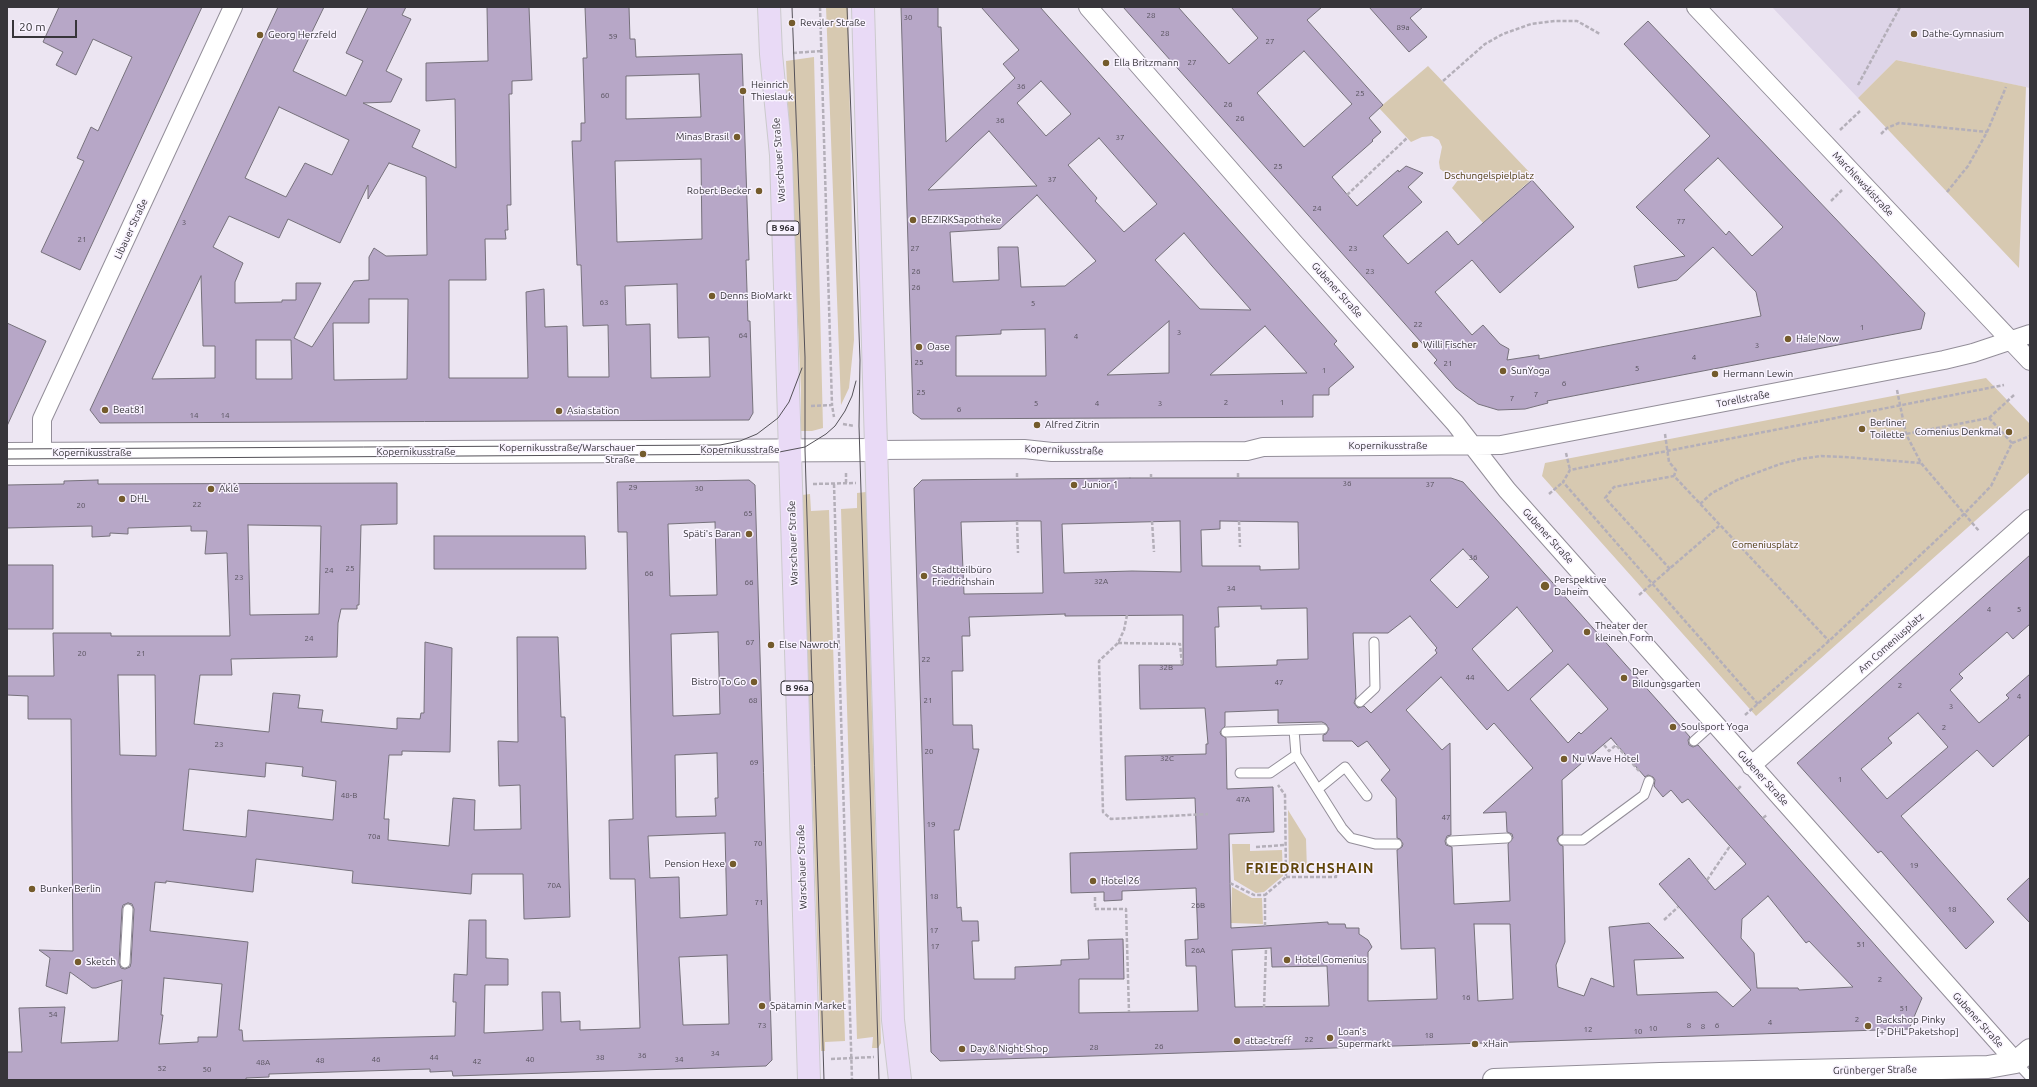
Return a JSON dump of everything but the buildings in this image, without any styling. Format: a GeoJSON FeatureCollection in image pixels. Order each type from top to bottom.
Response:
{"type":"FeatureCollection","features":[{"type":"Feature","properties":{"kind":"main road","name":"Warschauer Straße"},"geometry":{"type":"LineString","coordinates":[[769,7],[771,54],[781,154],[809,1080]]}},
{"type":"Feature","properties":{"kind":"main road"},"geometry":{"type":"LineString","coordinates":[[863,7],[893,1020],[900,1080]]}},
{"type":"Feature","properties":{"kind":"street","name":"Libauer Straße"},"geometry":{"type":"LineString","coordinates":[[42,453],[42,419],[234,7]]}},
{"type":"Feature","properties":{"kind":"street","name":"Gubener Straße"},"geometry":{"type":"LineString","coordinates":[[1088,7],[1293,242],[1432,396],[1507,490],[1752,766],[2025,1063]]}},
{"type":"Feature","properties":{"kind":"street","name":"Marchlewskistraße"},"geometry":{"type":"LineString","coordinates":[[1696,7],[2030,361]]}},
{"type":"Feature","properties":{"kind":"street","name":"Torellstraße"},"geometry":{"type":"LineString","coordinates":[[1473,446],[1501,445],[1870,375],[1944,360],[2011,341],[2030,334]]}},
{"type":"Feature","properties":{"kind":"street","name":"Kopernikusstraße"},"geometry":{"type":"LineString","coordinates":[[7,454],[1024,448],[1052,452],[1247,451],[1263,447],[1473,446]]}},
{"type":"Feature","properties":{"kind":"street","name":"Am Comeniusplatz"},"geometry":{"type":"LineString","coordinates":[[1752,766],[2030,519]]}},
{"type":"Feature","properties":{"kind":"street","name":"Grünberger Straße"},"geometry":{"type":"LineString","coordinates":[[1494,1080],[1660,1074],[1918,1069],[2025,1063]]}},
{"type":"Feature","properties":{"kind":"lane"},"geometry":{"type":"LineString","coordinates":[[1360,702],[1375,688],[1374,642]]}},
{"type":"Feature","properties":{"kind":"lane"},"geometry":{"type":"LineString","coordinates":[[1694,741],[1714,723]]}},
{"type":"Feature","properties":{"kind":"lane"},"geometry":{"type":"LineString","coordinates":[[1226,732],[1323,729]]}},
{"type":"Feature","properties":{"kind":"lane"},"geometry":{"type":"LineString","coordinates":[[1294,730],[1296,755],[1342,828],[1351,838],[1375,844],[1397,844]]}},
{"type":"Feature","properties":{"kind":"lane"},"geometry":{"type":"LineString","coordinates":[[1240,773],[1270,773],[1296,755]]}},
{"type":"Feature","properties":{"kind":"lane"},"geometry":{"type":"LineString","coordinates":[[1318,789],[1345,767],[1367,796]]}},
{"type":"Feature","properties":{"kind":"lane"},"geometry":{"type":"LineString","coordinates":[[1563,840],[1583,840],[1644,795],[1649,782]]}},
{"type":"Feature","properties":{"kind":"lane"},"geometry":{"type":"LineString","coordinates":[[1452,841],[1508,838]]}},
{"type":"Feature","properties":{"kind":"lane"},"geometry":{"type":"LineString","coordinates":[[125,963],[128,909]]}},
{"type":"Feature","properties":{"kind":"path"},"geometry":{"type":"LineString","coordinates":[[820,7],[832,405],[834,417]]}},
{"type":"Feature","properties":{"kind":"path"},"geometry":{"type":"LineString","coordinates":[[1858,85],[1900,7]]}},
{"type":"Feature","properties":{"kind":"path"},"geometry":{"type":"LineString","coordinates":[[1443,81],[1485,44],[1503,34],[1531,24],[1555,21],[1578,21],[1600,34]]}},
{"type":"Feature","properties":{"kind":"path"},"geometry":{"type":"LineString","coordinates":[[799,53],[821,51]]}},
{"type":"Feature","properties":{"kind":"path"},"geometry":{"type":"LineString","coordinates":[[1947,192],[1968,166],[1987,132],[2006,87]]}},
{"type":"Feature","properties":{"kind":"path"},"geometry":{"type":"LineString","coordinates":[[1836,133],[1860,111]]}},
{"type":"Feature","properties":{"kind":"path"},"geometry":{"type":"LineString","coordinates":[[1881,134],[1887,128],[1899,123],[1987,132]]}},
{"type":"Feature","properties":{"kind":"path"},"geometry":{"type":"LineString","coordinates":[[1347,195],[1406,138]]}},
{"type":"Feature","properties":{"kind":"path"},"geometry":{"type":"LineString","coordinates":[[1831,201],[1845,187]]}},
{"type":"Feature","properties":{"kind":"path"},"geometry":{"type":"LineString","coordinates":[[1570,470],[2004,385]]}},
{"type":"Feature","properties":{"kind":"path"},"geometry":{"type":"LineString","coordinates":[[1897,390],[1906,434],[1921,463],[1979,531]]}},
{"type":"Feature","properties":{"kind":"path"},"geometry":{"type":"LineString","coordinates":[[1906,434],[1989,418],[2014,395]]}},
{"type":"Feature","properties":{"kind":"path"},"geometry":{"type":"LineString","coordinates":[[810,406],[832,405]]}},
{"type":"Feature","properties":{"kind":"path"},"geometry":{"type":"LineString","coordinates":[[1989,418],[2012,443]]}},
{"type":"Feature","properties":{"kind":"path"},"geometry":{"type":"LineString","coordinates":[[843,424],[854,426]]}},
{"type":"Feature","properties":{"kind":"path"},"geometry":{"type":"LineString","coordinates":[[1665,433],[1669,462],[1676,470],[1674,476]]}},
{"type":"Feature","properties":{"kind":"path"},"geometry":{"type":"LineString","coordinates":[[1745,715],[1830,641],[1964,514],[1990,486],[2012,443],[2030,436]]}},
{"type":"Feature","properties":{"kind":"path"},"geometry":{"type":"LineString","coordinates":[[1549,494],[1563,482],[1570,470],[1566,453]]}},
{"type":"Feature","properties":{"kind":"path"},"geometry":{"type":"LineString","coordinates":[[1700,504],[1712,493],[1737,480],[1780,464],[1800,459],[1821,456],[1921,463]]}},
{"type":"Feature","properties":{"kind":"path"},"geometry":{"type":"LineString","coordinates":[[846,466],[846,484]]}},
{"type":"Feature","properties":{"kind":"path"},"geometry":{"type":"LineString","coordinates":[[1017,473],[1017,479]]}},
{"type":"Feature","properties":{"kind":"path"},"geometry":{"type":"LineString","coordinates":[[1151,473],[1151,478]]}},
{"type":"Feature","properties":{"kind":"path"},"geometry":{"type":"LineString","coordinates":[[1238,473],[1238,478]]}},
{"type":"Feature","properties":{"kind":"path"},"geometry":{"type":"LineString","coordinates":[[1674,476],[1719,526],[1830,641]]}},
{"type":"Feature","properties":{"kind":"path"},"geometry":{"type":"LineString","coordinates":[[1670,569],[1605,498],[1614,487],[1674,476]]}},
{"type":"Feature","properties":{"kind":"path"},"geometry":{"type":"LineString","coordinates":[[1563,482],[1758,704]]}},
{"type":"Feature","properties":{"kind":"path"},"geometry":{"type":"LineString","coordinates":[[811,484],[856,483]]}},
{"type":"Feature","properties":{"kind":"path"},"geometry":{"type":"LineString","coordinates":[[834,484],[852,1080]]}},
{"type":"Feature","properties":{"kind":"path"},"geometry":{"type":"LineString","coordinates":[[1017,521],[1018,553]]}},
{"type":"Feature","properties":{"kind":"path"},"geometry":{"type":"LineString","coordinates":[[1152,521],[1154,552]]}},
{"type":"Feature","properties":{"kind":"path"},"geometry":{"type":"LineString","coordinates":[[1239,521],[1240,547]]}},
{"type":"Feature","properties":{"kind":"path"},"geometry":{"type":"LineString","coordinates":[[1639,595],[1719,526]]}},
{"type":"Feature","properties":{"kind":"path"},"geometry":{"type":"LineString","coordinates":[[1127,615],[1124,630],[1118,643],[1099,660],[1103,812],[1111,819],[1208,814]]}},
{"type":"Feature","properties":{"kind":"path"},"geometry":{"type":"LineString","coordinates":[[1118,643],[1180,644],[1182,664]]}},
{"type":"Feature","properties":{"kind":"path"},"geometry":{"type":"LineString","coordinates":[[1604,745],[1609,751],[1616,745],[1649,782]]}},
{"type":"Feature","properties":{"kind":"path"},"geometry":{"type":"LineString","coordinates":[[1270,773],[1284,796],[1286,877]]}},
{"type":"Feature","properties":{"kind":"path"},"geometry":{"type":"LineString","coordinates":[[1738,789],[1741,786]]}},
{"type":"Feature","properties":{"kind":"path"},"geometry":{"type":"LineString","coordinates":[[1763,818],[1767,815]]}},
{"type":"Feature","properties":{"kind":"path"},"geometry":{"type":"LineString","coordinates":[[1256,847],[1285,845]]}},
{"type":"Feature","properties":{"kind":"path"},"geometry":{"type":"LineString","coordinates":[[1707,880],[1730,846]]}},
{"type":"Feature","properties":{"kind":"path"},"geometry":{"type":"LineString","coordinates":[[1230,883],[1254,895],[1265,895],[1286,877],[1336,877],[1336,866]]}},
{"type":"Feature","properties":{"kind":"path"},"geometry":{"type":"LineString","coordinates":[[1265,895],[1265,926]]}},
{"type":"Feature","properties":{"kind":"path"},"geometry":{"type":"LineString","coordinates":[[1095,898],[1095,909],[1126,909],[1129,1012]]}},
{"type":"Feature","properties":{"kind":"path"},"geometry":{"type":"LineString","coordinates":[[1664,920],[1678,907]]}},
{"type":"Feature","properties":{"kind":"path"},"geometry":{"type":"LineString","coordinates":[[1264,1008],[1266,949]]}},
{"type":"Feature","properties":{"kind":"path"},"geometry":{"type":"LineString","coordinates":[[828,1059],[874,1057]]}},
{"type":"Feature","properties":{"kind":"shaded area","name":"Dathe-Gymnasium"},"geometry":{"type":"Polygon","coordinates":[[[1772,7],[2030,7],[2030,88],[1896,60],[1858,98],[1772,7]]]}},
{"type":"Feature","properties":{"kind":"green space"},"geometry":{"type":"Polygon","coordinates":[[[826,7],[848,7],[854,340],[849,388],[841,405],[826,7]]]}},
{"type":"Feature","properties":{"kind":"green space"},"geometry":{"type":"Polygon","coordinates":[[[814,57],[823,428],[812,431],[801,431],[801,390],[786,61],[814,57]]]}},
{"type":"Feature","properties":{"kind":"green space"},"geometry":{"type":"Polygon","coordinates":[[[1896,60],[2026,87],[2019,268],[1858,98],[1896,60]]]}},
{"type":"Feature","properties":{"kind":"green space","name":"Dschungelspielplatz"},"geometry":{"type":"Polygon","coordinates":[[[1428,66],[1534,177],[1483,223],[1452,188],[1458,180],[1456,175],[1444,172],[1440,169],[1439,162],[1442,147],[1439,140],[1432,136],[1422,137],[1411,142],[1379,108],[1428,66]]]}},
{"type":"Feature","properties":{"kind":"green space","name":"Comeniusplatz"},"geometry":{"type":"Polygon","coordinates":[[[1986,378],[2030,424],[2030,472],[1756,716],[1542,476],[1545,463],[1986,378]]]}},
{"type":"Feature","properties":{"kind":"green space"},"geometry":{"type":"Polygon","coordinates":[[[866,492],[881,1043],[878,1048],[872,1048],[873,1037],[857,1039],[841,509],[857,508],[857,493],[866,492]]]}},
{"type":"Feature","properties":{"kind":"green space"},"geometry":{"type":"Polygon","coordinates":[[[810,494],[811,511],[829,510],[845,1041],[825,1042],[825,1051],[821,1051],[802,495],[810,494]]]}},
{"type":"Feature","properties":{"kind":"green space"},"geometry":{"type":"Polygon","coordinates":[[[1288,810],[1306,839],[1307,871],[1289,872],[1288,810]]]}},
{"type":"Feature","properties":{"kind":"green space"},"geometry":{"type":"Polygon","coordinates":[[[1232,844],[1250,844],[1250,851],[1282,850],[1283,876],[1264,892],[1256,893],[1234,880],[1232,844]]]}},
{"type":"Feature","properties":{"kind":"green space"},"geometry":{"type":"Polygon","coordinates":[[[1232,887],[1252,898],[1262,898],[1263,924],[1231,923],[1232,887]]]}},
{"type":"Feature","properties":{"kind":"tram line"},"geometry":{"type":"LineString","coordinates":[[792,7],[805,357],[805,450],[824,1080]]}},
{"type":"Feature","properties":{"kind":"tram line"},"geometry":{"type":"LineString","coordinates":[[847,7],[860,360],[859,426],[879,1080]]}},
{"type":"Feature","properties":{"kind":"tram line"},"geometry":{"type":"LineString","coordinates":[[7,449],[720,445],[740,441],[757,434],[778,418],[789,402],[802,368]]}},
{"type":"Feature","properties":{"kind":"tram line"},"geometry":{"type":"LineString","coordinates":[[7,459],[769,454],[805,447],[826,434],[835,426],[845,411],[852,396],[856,381]]}},
{"type":"Feature","properties":{"kind":"place","name":"Revaler Straße"},"geometry":{"type":"Point","coordinates":[792,23]}},
{"type":"Feature","properties":{"kind":"place","name":"Dathe-Gymnasium"},"geometry":{"type":"Point","coordinates":[1914,34]}},
{"type":"Feature","properties":{"kind":"place","name":"Georg Herzfeld"},"geometry":{"type":"Point","coordinates":[260,35]}},
{"type":"Feature","properties":{"kind":"place","name":"Ella Britzmann"},"geometry":{"type":"Point","coordinates":[1106,63]}},
{"type":"Feature","properties":{"kind":"place","name":"Heinrich Thieslauk"},"geometry":{"type":"Point","coordinates":[743,91]}},
{"type":"Feature","properties":{"kind":"place","name":"Minas Brasil"},"geometry":{"type":"Point","coordinates":[737,137]}},
{"type":"Feature","properties":{"kind":"place","name":"Robert Becker"},"geometry":{"type":"Point","coordinates":[759,191]}},
{"type":"Feature","properties":{"kind":"place","name":"BEZIRKSapotheke"},"geometry":{"type":"Point","coordinates":[913,220]}},
{"type":"Feature","properties":{"kind":"place","name":"Denns BioMarkt"},"geometry":{"type":"Point","coordinates":[712,296]}},
{"type":"Feature","properties":{"kind":"place","name":"Hale Now"},"geometry":{"type":"Point","coordinates":[1788,339]}},
{"type":"Feature","properties":{"kind":"place","name":"Willi Fischer"},"geometry":{"type":"Point","coordinates":[1415,345]}},
{"type":"Feature","properties":{"kind":"place","name":"Oase"},"geometry":{"type":"Point","coordinates":[919,347]}},
{"type":"Feature","properties":{"kind":"place","name":"SunYoga"},"geometry":{"type":"Point","coordinates":[1503,371]}},
{"type":"Feature","properties":{"kind":"place","name":"Hermann Lewin"},"geometry":{"type":"Point","coordinates":[1715,374]}},
{"type":"Feature","properties":{"kind":"place","name":"Beat81"},"geometry":{"type":"Point","coordinates":[105,410]}},
{"type":"Feature","properties":{"kind":"place","name":"Asia station"},"geometry":{"type":"Point","coordinates":[559,411]}},
{"type":"Feature","properties":{"kind":"place","name":"Alfred Zitrin"},"geometry":{"type":"Point","coordinates":[1037,425]}},
{"type":"Feature","properties":{"kind":"place","name":"Berliner Toilette"},"geometry":{"type":"Point","coordinates":[1862,429]}},
{"type":"Feature","properties":{"kind":"place","name":"Comenius Denkmal"},"geometry":{"type":"Point","coordinates":[2009,432]}},
{"type":"Feature","properties":{"kind":"place","name":"Kopernikusstraße/Warschauer Straße"},"geometry":{"type":"Point","coordinates":[643,454]}},
{"type":"Feature","properties":{"kind":"place","name":"Junior 1"},"geometry":{"type":"Point","coordinates":[1074,485]}},
{"type":"Feature","properties":{"kind":"place","name":"Aklé"},"geometry":{"type":"Point","coordinates":[211,489]}},
{"type":"Feature","properties":{"kind":"place","name":"DHL"},"geometry":{"type":"Point","coordinates":[122,499]}},
{"type":"Feature","properties":{"kind":"place","name":"Späti's Baran"},"geometry":{"type":"Point","coordinates":[749,534]}},
{"type":"Feature","properties":{"kind":"place","name":"Stadtteilbüro Friedrichshain"},"geometry":{"type":"Point","coordinates":[924,576]}},
{"type":"Feature","properties":{"kind":"place","name":"Perspektive Daheim"},"geometry":{"type":"Point","coordinates":[1545,586]}},
{"type":"Feature","properties":{"kind":"place","name":"Theater der kleinen Form"},"geometry":{"type":"Point","coordinates":[1587,632]}},
{"type":"Feature","properties":{"kind":"place","name":"Else Nawroth"},"geometry":{"type":"Point","coordinates":[771,645]}},
{"type":"Feature","properties":{"kind":"place","name":"Der Bildungsgarten"},"geometry":{"type":"Point","coordinates":[1624,678]}},
{"type":"Feature","properties":{"kind":"place","name":"Bistro To Go"},"geometry":{"type":"Point","coordinates":[754,682]}},
{"type":"Feature","properties":{"kind":"place","name":"Soulsport Yoga"},"geometry":{"type":"Point","coordinates":[1673,727]}},
{"type":"Feature","properties":{"kind":"place","name":"Nu Wave Hotel"},"geometry":{"type":"Point","coordinates":[1564,759]}},
{"type":"Feature","properties":{"kind":"place","name":"Pension Hexe"},"geometry":{"type":"Point","coordinates":[733,864]}},
{"type":"Feature","properties":{"kind":"place","name":"Hotel 26"},"geometry":{"type":"Point","coordinates":[1093,881]}},
{"type":"Feature","properties":{"kind":"place","name":"Bunker Berlin"},"geometry":{"type":"Point","coordinates":[32,889]}},
{"type":"Feature","properties":{"kind":"place","name":"Hotel Comenius"},"geometry":{"type":"Point","coordinates":[1287,960]}},
{"type":"Feature","properties":{"kind":"place","name":"Sketch"},"geometry":{"type":"Point","coordinates":[78,962]}},
{"type":"Feature","properties":{"kind":"place","name":"Spätamin Market"},"geometry":{"type":"Point","coordinates":[762,1006]}},
{"type":"Feature","properties":{"kind":"place","name":"Backshop Pinky [+ DHL Paketshop]"},"geometry":{"type":"Point","coordinates":[1868,1026]}},
{"type":"Feature","properties":{"kind":"place","name":"Loan's Supermarkt"},"geometry":{"type":"Point","coordinates":[1330,1038]}},
{"type":"Feature","properties":{"kind":"place","name":"attac-treff"},"geometry":{"type":"Point","coordinates":[1237,1041]}},
{"type":"Feature","properties":{"kind":"place","name":"xHain"},"geometry":{"type":"Point","coordinates":[1475,1044]}},
{"type":"Feature","properties":{"kind":"place","name":"Day & Night Shop"},"geometry":{"type":"Point","coordinates":[962,1049]}},
{"type":"Feature","properties":{"kind":"district","name":"FRIEDRICHSHAIN"},"geometry":{"type":"Point","coordinates":[1310,868]}}]}
